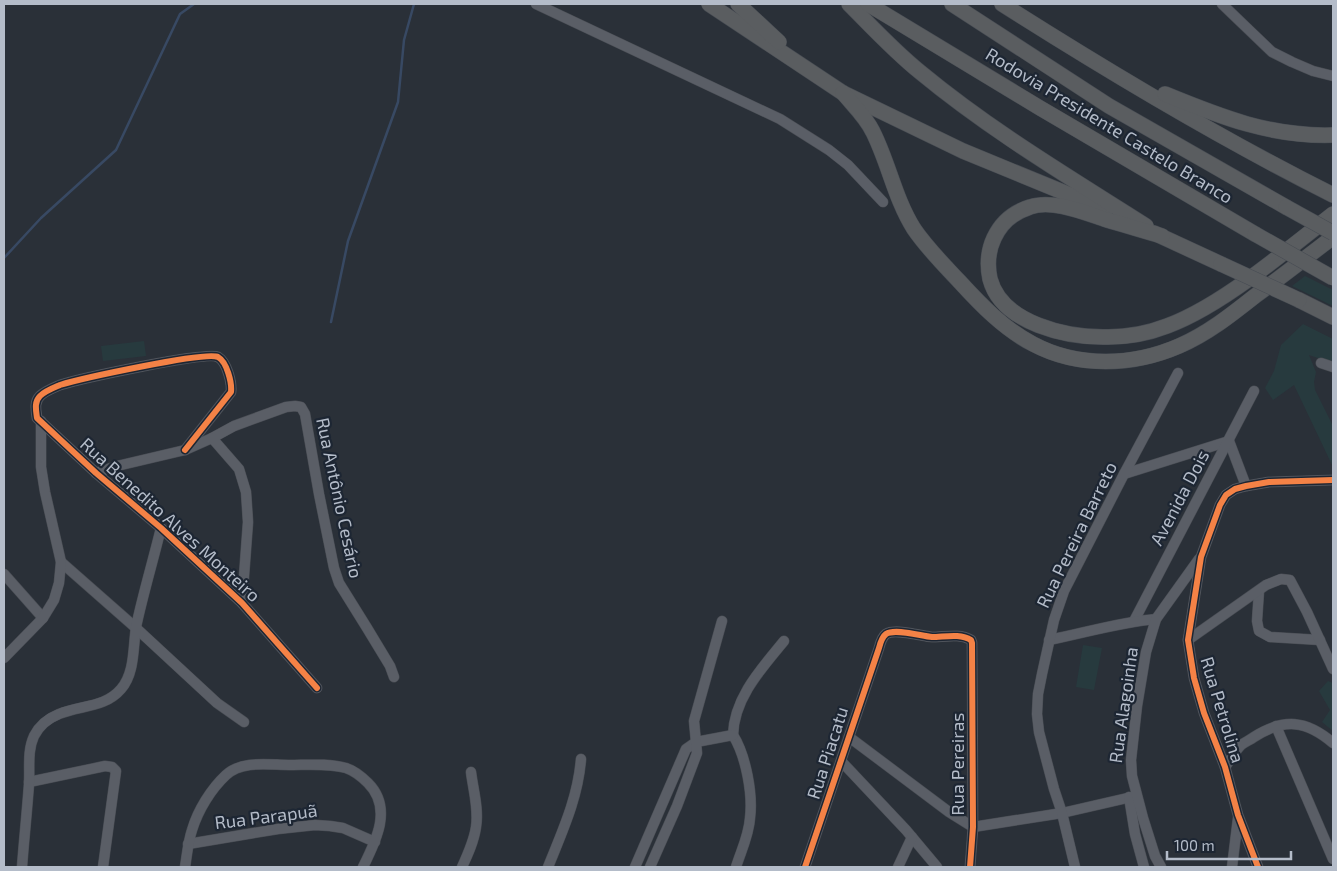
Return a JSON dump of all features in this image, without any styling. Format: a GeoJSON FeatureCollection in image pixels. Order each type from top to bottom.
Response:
{"type":"FeatureCollection","features":[{"type":"Feature","properties":{"kind":"highway"},"geometry":{"type":"LineString","coordinates":[[709,4],[843,93],[963,151],[1075,197],[1162,236],[1333,317]]}},
{"type":"Feature","properties":{"kind":"highway"},"geometry":{"type":"LineString","coordinates":[[738,4],[812,72]]}},
{"type":"Feature","properties":{"kind":"highway"},"geometry":{"type":"LineString","coordinates":[[849,4],[887,44],[919,72],[969,110],[1162,236]]}},
{"type":"Feature","properties":{"kind":"highway","name":"Rodovia Presidente Castelo Branco"},"geometry":{"type":"LineString","coordinates":[[868,4],[1048,113],[1333,278]]}},
{"type":"Feature","properties":{"kind":"highway","name":"Rodovia Presidente Castelo Branco"},"geometry":{"type":"LineString","coordinates":[[952,4],[1109,106],[1333,235]]}},
{"type":"Feature","properties":{"kind":"highway"},"geometry":{"type":"LineString","coordinates":[[1002,4],[1226,139],[1333,195]]}},
{"type":"Feature","properties":{"kind":"highway"},"geometry":{"type":"LineString","coordinates":[[1118,75],[1253,127],[1280,132],[1333,135]]}},
{"type":"Feature","properties":{"kind":"highway"},"geometry":{"type":"LineString","coordinates":[[843,93],[872,130],[904,214],[933,253],[997,320],[1033,344],[1056,354],[1078,360],[1100,362],[1132,360],[1158,355],[1180,346],[1226,318],[1333,235]]}},
{"type":"Feature","properties":{"kind":"highway"},"geometry":{"type":"LineString","coordinates":[[1162,236],[1065,207],[1031,206],[1007,220],[998,231],[991,244],[988,257],[988,271],[992,285],[1000,298],[1020,316],[1054,331],[1073,335],[1126,336],[1167,327],[1188,318],[1230,292],[1333,214]]}},
{"type":"Feature","properties":{"kind":"street"},"geometry":{"type":"LineString","coordinates":[[536,4],[780,119],[829,150],[848,165],[883,202]]}},
{"type":"Feature","properties":{"kind":"street"},"geometry":{"type":"LineString","coordinates":[[1222,4],[1272,52],[1313,71],[1333,76]]}},
{"type":"Feature","properties":{"kind":"street"},"geometry":{"type":"LineString","coordinates":[[4,658],[43,618],[54,600],[61,562],[41,467],[41,421],[37,418],[36,405],[38,398],[46,391],[83,379],[204,356],[216,356],[225,363],[232,386],[231,392],[185,450]]}},
{"type":"Feature","properties":{"kind":"street"},"geometry":{"type":"LineString","coordinates":[[1321,363],[1333,367]]}},
{"type":"Feature","properties":{"kind":"street","name":"Rua Pereira Barreto"},"geometry":{"type":"LineString","coordinates":[[1075,867],[1043,748],[1037,714],[1040,684],[1049,640],[1064,591],[1178,373]]}},
{"type":"Feature","properties":{"kind":"street","name":"Avenida Dois"},"geometry":{"type":"LineString","coordinates":[[1134,621],[1254,391]]}},
{"type":"Feature","properties":{"kind":"street","name":"Rua Antônio Cesário"},"geometry":{"type":"LineString","coordinates":[[212,438],[234,426],[286,407],[301,407],[305,414],[319,494],[338,584],[380,650],[394,677]]}},
{"type":"Feature","properties":{"kind":"street","name":"Rua Benedito Alves Monteiro"},"geometry":{"type":"LineString","coordinates":[[41,421],[96,473],[161,528],[242,603],[317,688]]}},
{"type":"Feature","properties":{"kind":"street"},"geometry":{"type":"LineString","coordinates":[[96,473],[117,466],[185,450],[212,438],[239,469],[246,492],[248,522],[242,603]]}},
{"type":"Feature","properties":{"kind":"street"},"geometry":{"type":"LineString","coordinates":[[1124,474],[1229,441],[1246,486]]}},
{"type":"Feature","properties":{"kind":"street"},"geometry":{"type":"LineString","coordinates":[[1201,556],[1220,505],[1226,495],[1246,486],[1291,481],[1333,480]]}},
{"type":"Feature","properties":{"kind":"street"},"geometry":{"type":"LineString","coordinates":[[22,867],[29,782],[29,757],[34,734],[44,722],[55,716],[109,700],[122,688],[129,674],[136,628],[161,528]]}},
{"type":"Feature","properties":{"kind":"street","name":"Rua Alagoinha"},"geometry":{"type":"LineString","coordinates":[[1161,867],[1133,797],[1131,760],[1139,689],[1146,652],[1156,619],[1201,556]]}},
{"type":"Feature","properties":{"kind":"street","name":"Rua Petrolina"},"geometry":{"type":"LineString","coordinates":[[1201,556],[1188,640],[1194,678],[1204,714],[1225,767],[1238,815],[1258,867]]}},
{"type":"Feature","properties":{"kind":"street"},"geometry":{"type":"LineString","coordinates":[[61,562],[217,703],[244,722]]}},
{"type":"Feature","properties":{"kind":"street"},"geometry":{"type":"LineString","coordinates":[[4,574],[43,618]]}},
{"type":"Feature","properties":{"kind":"street"},"geometry":{"type":"LineString","coordinates":[[1188,640],[1266,585],[1281,578],[1290,580],[1333,669]]}},
{"type":"Feature","properties":{"kind":"street"},"geometry":{"type":"LineString","coordinates":[[1259,591],[1257,621],[1259,631],[1270,637],[1320,640]]}},
{"type":"Feature","properties":{"kind":"street"},"geometry":{"type":"LineString","coordinates":[[1049,640],[1134,621],[1156,619]]}},
{"type":"Feature","properties":{"kind":"street"},"geometry":{"type":"LineString","coordinates":[[650,867],[677,806],[697,753],[694,721],[722,621]]}},
{"type":"Feature","properties":{"kind":"street","name":"Rua Pereiras"},"geometry":{"type":"LineString","coordinates":[[879,648],[884,636],[890,633],[933,637],[963,637],[971,640],[973,826],[970,867]]}},
{"type":"Feature","properties":{"kind":"street"},"geometry":{"type":"LineString","coordinates":[[736,867],[749,824],[750,790],[744,760],[733,735],[733,722],[747,690],[784,641]]}},
{"type":"Feature","properties":{"kind":"street","name":"Rua Piacatu"},"geometry":{"type":"LineString","coordinates":[[805,867],[879,648]]}},
{"type":"Feature","properties":{"kind":"street"},"geometry":{"type":"LineString","coordinates":[[1225,767],[1240,746],[1276,726],[1292,724],[1305,726],[1317,731],[1333,743]]}},
{"type":"Feature","properties":{"kind":"street"},"geometry":{"type":"LineString","coordinates":[[1276,726],[1333,859]]}},
{"type":"Feature","properties":{"kind":"street"},"geometry":{"type":"LineString","coordinates":[[635,867],[686,749],[696,742],[733,735]]}},
{"type":"Feature","properties":{"kind":"street"},"geometry":{"type":"LineString","coordinates":[[849,737],[949,812],[973,826],[1062,813],[1133,797],[1135,834],[1143,864],[1155,856]]}},
{"type":"Feature","properties":{"kind":"street"},"geometry":{"type":"LineString","coordinates":[[548,867],[572,805],[580,773],[581,759]]}},
{"type":"Feature","properties":{"kind":"street"},"geometry":{"type":"LineString","coordinates":[[841,761],[912,837],[937,867]]}},
{"type":"Feature","properties":{"kind":"street"},"geometry":{"type":"LineString","coordinates":[[185,867],[192,829],[210,794],[227,774],[236,768],[246,765],[258,765],[334,766],[354,771],[374,788],[382,814],[381,827],[363,867]]}},
{"type":"Feature","properties":{"kind":"street"},"geometry":{"type":"LineString","coordinates":[[29,782],[105,766],[112,767],[116,771],[103,867]]}},
{"type":"Feature","properties":{"kind":"street"},"geometry":{"type":"LineString","coordinates":[[462,867],[470,850],[476,826],[476,809],[471,772]]}},
{"type":"Feature","properties":{"kind":"street"},"geometry":{"type":"LineString","coordinates":[[1232,867],[1238,815]]}},
{"type":"Feature","properties":{"kind":"street","name":"Rua Parapuã"},"geometry":{"type":"LineString","coordinates":[[188,844],[315,825],[343,828],[374,842]]}},
{"type":"Feature","properties":{"kind":"street"},"geometry":{"type":"LineString","coordinates":[[899,867],[912,837]]}},
{"type":"Feature","properties":{"kind":"green space"},"geometry":{"type":"Polygon","coordinates":[[[1305,276],[1333,290],[1333,306],[1292,286],[1305,276]]]}},
{"type":"Feature","properties":{"kind":"green space"},"geometry":{"type":"Polygon","coordinates":[[[1303,324],[1333,339],[1333,363],[1309,355],[1316,372],[1315,390],[1333,426],[1333,467],[1294,385],[1273,400],[1265,388],[1274,371],[1281,345],[1303,324]]]}},
{"type":"Feature","properties":{"kind":"green space"},"geometry":{"type":"Polygon","coordinates":[[[144,341],[146,356],[103,361],[101,346],[144,341]]]}},
{"type":"Feature","properties":{"kind":"green space"},"geometry":{"type":"Polygon","coordinates":[[[1083,645],[1102,648],[1094,690],[1076,687],[1083,645]]]}},
{"type":"Feature","properties":{"kind":"green space"},"geometry":{"type":"Polygon","coordinates":[[[1328,681],[1333,683],[1333,731],[1322,722],[1330,710],[1319,691],[1328,681]]]}},
{"type":"Feature","properties":{"kind":"waterway"},"geometry":{"type":"LineString","coordinates":[[4,258],[41,218],[116,150],[180,14],[194,4]]}},
{"type":"Feature","properties":{"kind":"waterway"},"geometry":{"type":"LineString","coordinates":[[331,322],[348,241],[398,102],[404,40],[414,4]]}},
{"type":"Feature","properties":{"kind":"cycle path"},"geometry":{"type":"LineString","coordinates":[[185,450],[231,392],[228,373],[224,363],[218,357],[191,358],[72,382],[47,391],[37,401],[37,418],[242,603],[317,688]]}},
{"type":"Feature","properties":{"kind":"cycle path"},"geometry":{"type":"LineString","coordinates":[[1258,867],[1238,815],[1225,767],[1204,713],[1194,678],[1188,640],[1201,557],[1220,505],[1226,495],[1235,489],[1269,482],[1333,480]]}},
{"type":"Feature","properties":{"kind":"cycle path"},"geometry":{"type":"LineString","coordinates":[[805,867],[883,637],[890,632],[932,637],[952,636],[971,640],[973,827],[970,867]]}}]}
